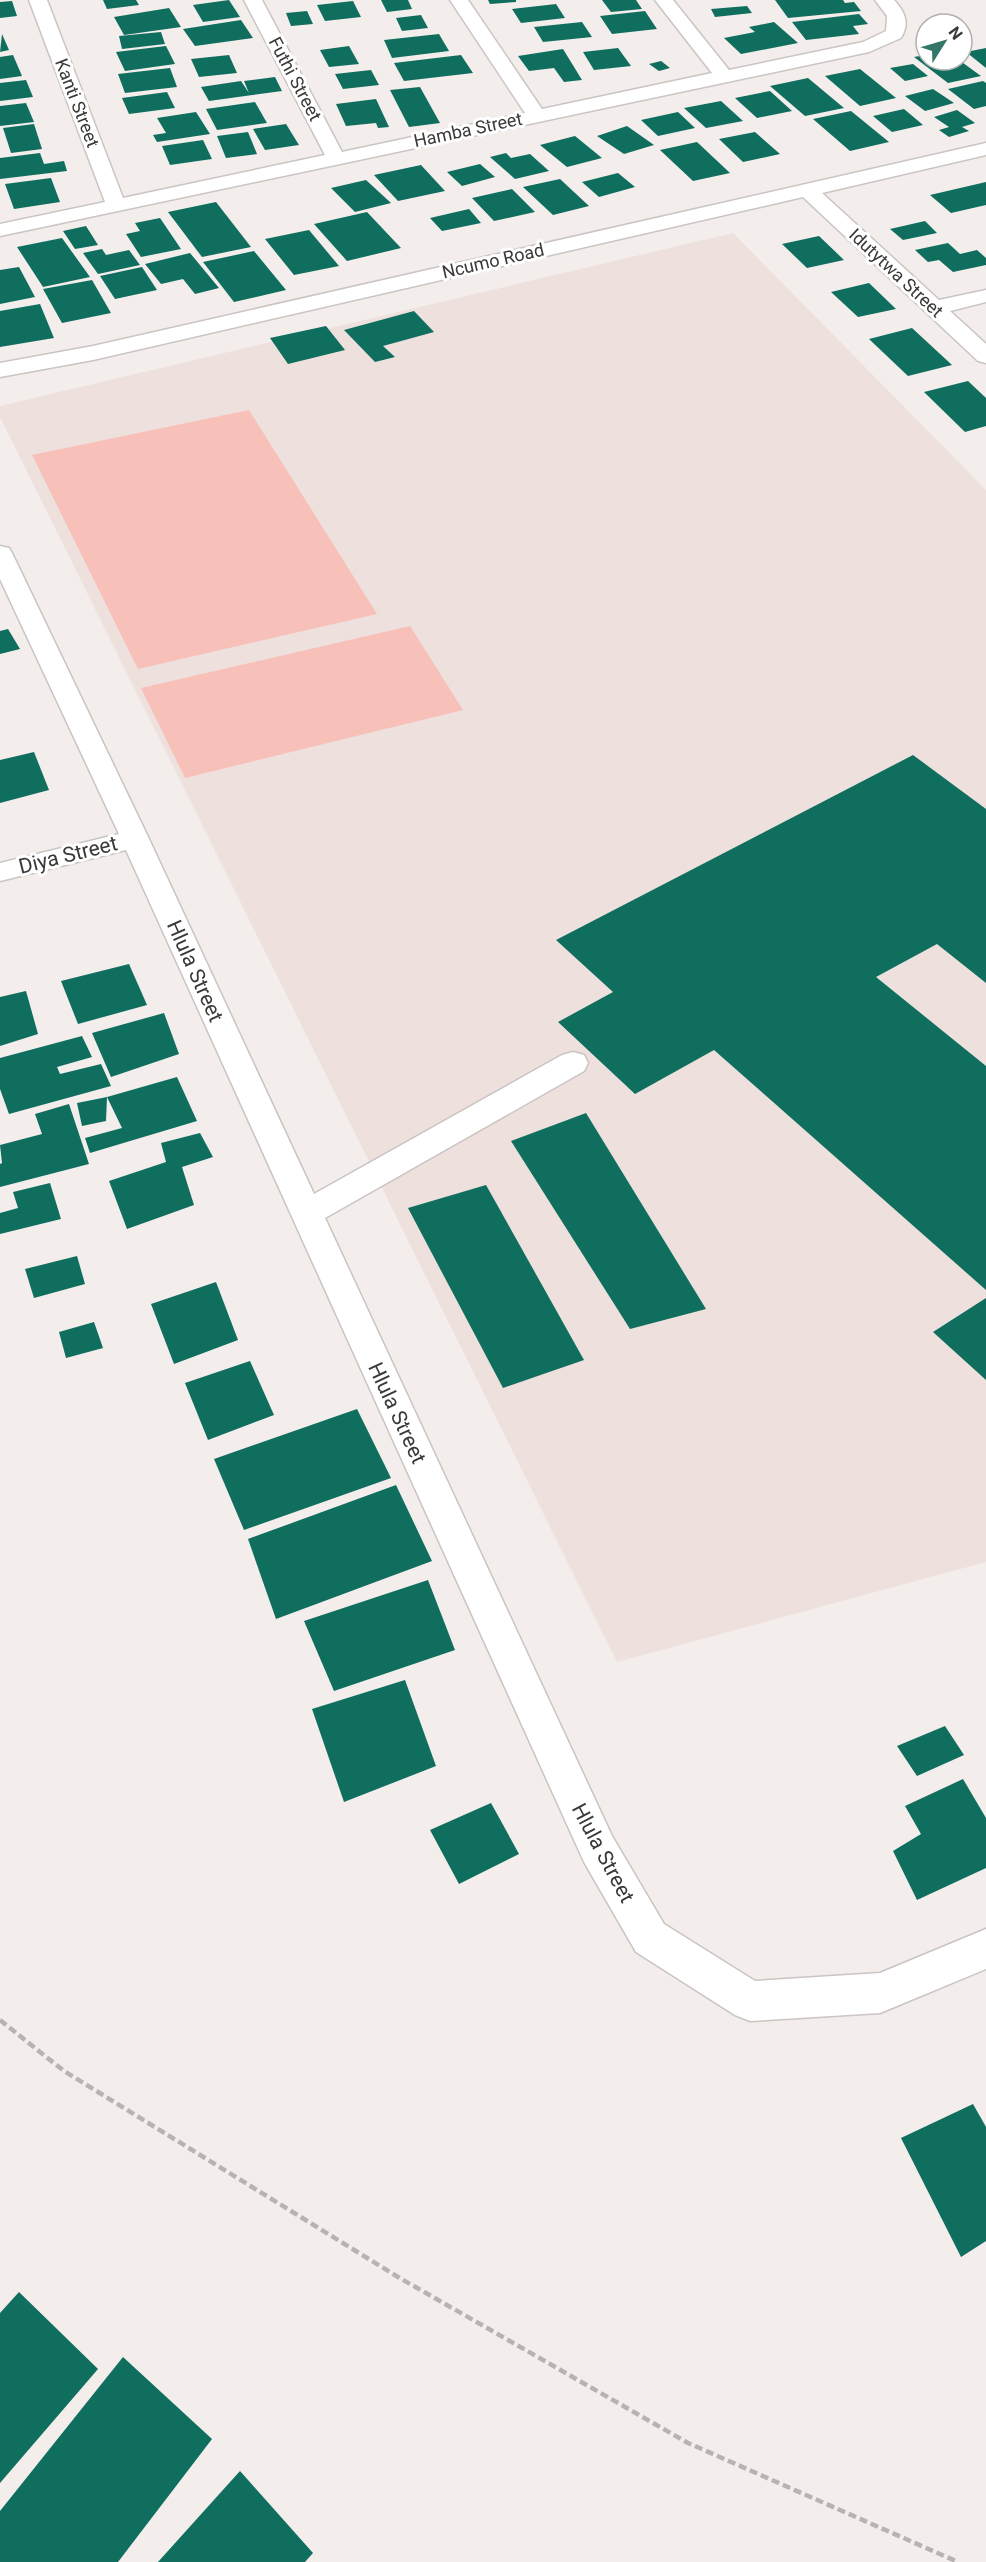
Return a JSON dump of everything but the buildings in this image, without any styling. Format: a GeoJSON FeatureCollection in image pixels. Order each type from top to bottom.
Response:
{"type":"FeatureCollection","features":[{"type":"Feature","properties":{"kind":"street","name":"Kanti Street"},"geometry":{"type":"LineString","coordinates":[[38,0],[116,205]]}},
{"type":"Feature","properties":{"kind":"street","name":"Futhi Street"},"geometry":{"type":"LineString","coordinates":[[254,0],[336,158]]}},
{"type":"Feature","properties":{"kind":"street"},"geometry":{"type":"LineString","coordinates":[[459,0],[537,116]]}},
{"type":"Feature","properties":{"kind":"street"},"geometry":{"type":"LineString","coordinates":[[664,0],[724,77]]}},
{"type":"Feature","properties":{"kind":"street","name":"Hamba Street"},"geometry":{"type":"LineString","coordinates":[[0,230],[869,46],[894,34],[899,23],[898,17],[884,0]]}},
{"type":"Feature","properties":{"kind":"street","name":"Ncumo Road"},"geometry":{"type":"LineString","coordinates":[[0,370],[104,350],[986,149]]}},
{"type":"Feature","properties":{"kind":"street","name":"Idutytwa Street"},"geometry":{"type":"LineString","coordinates":[[807,190],[986,356]]}},
{"type":"Feature","properties":{"kind":"street"},"geometry":{"type":"LineString","coordinates":[[934,308],[986,296]]}},
{"type":"Feature","properties":{"kind":"street","name":"Hlula Street"},"geometry":{"type":"LineString","coordinates":[[0,553],[135,839],[598,1849],[650,1938],[750,2001],[880,1993],[986,1949]]}},
{"type":"Feature","properties":{"kind":"street","name":"Diya Street"},"geometry":{"type":"LineString","coordinates":[[0,872],[135,839]]}},
{"type":"Feature","properties":{"kind":"street"},"geometry":{"type":"LineString","coordinates":[[305,1214],[573,1063]]}},
{"type":"Feature","properties":{"kind":"path"},"geometry":{"type":"LineString","coordinates":[[0,2020],[64,2071],[398,2277],[688,2443],[958,2562]]}},
{"type":"Feature","properties":{"kind":"shaded area"},"geometry":{"type":"Polygon","coordinates":[[[733,233],[986,490],[986,1562],[617,1662],[0,417],[0,406],[733,233]]]}},
{"type":"Feature","properties":{"kind":"shaded area"},"geometry":{"type":"Polygon","coordinates":[[[249,410],[377,614],[138,669],[32,455],[249,410]]]}},
{"type":"Feature","properties":{"kind":"shaded area"},"geometry":{"type":"Polygon","coordinates":[[[410,626],[463,710],[185,778],[141,688],[410,626]]]}}]}
